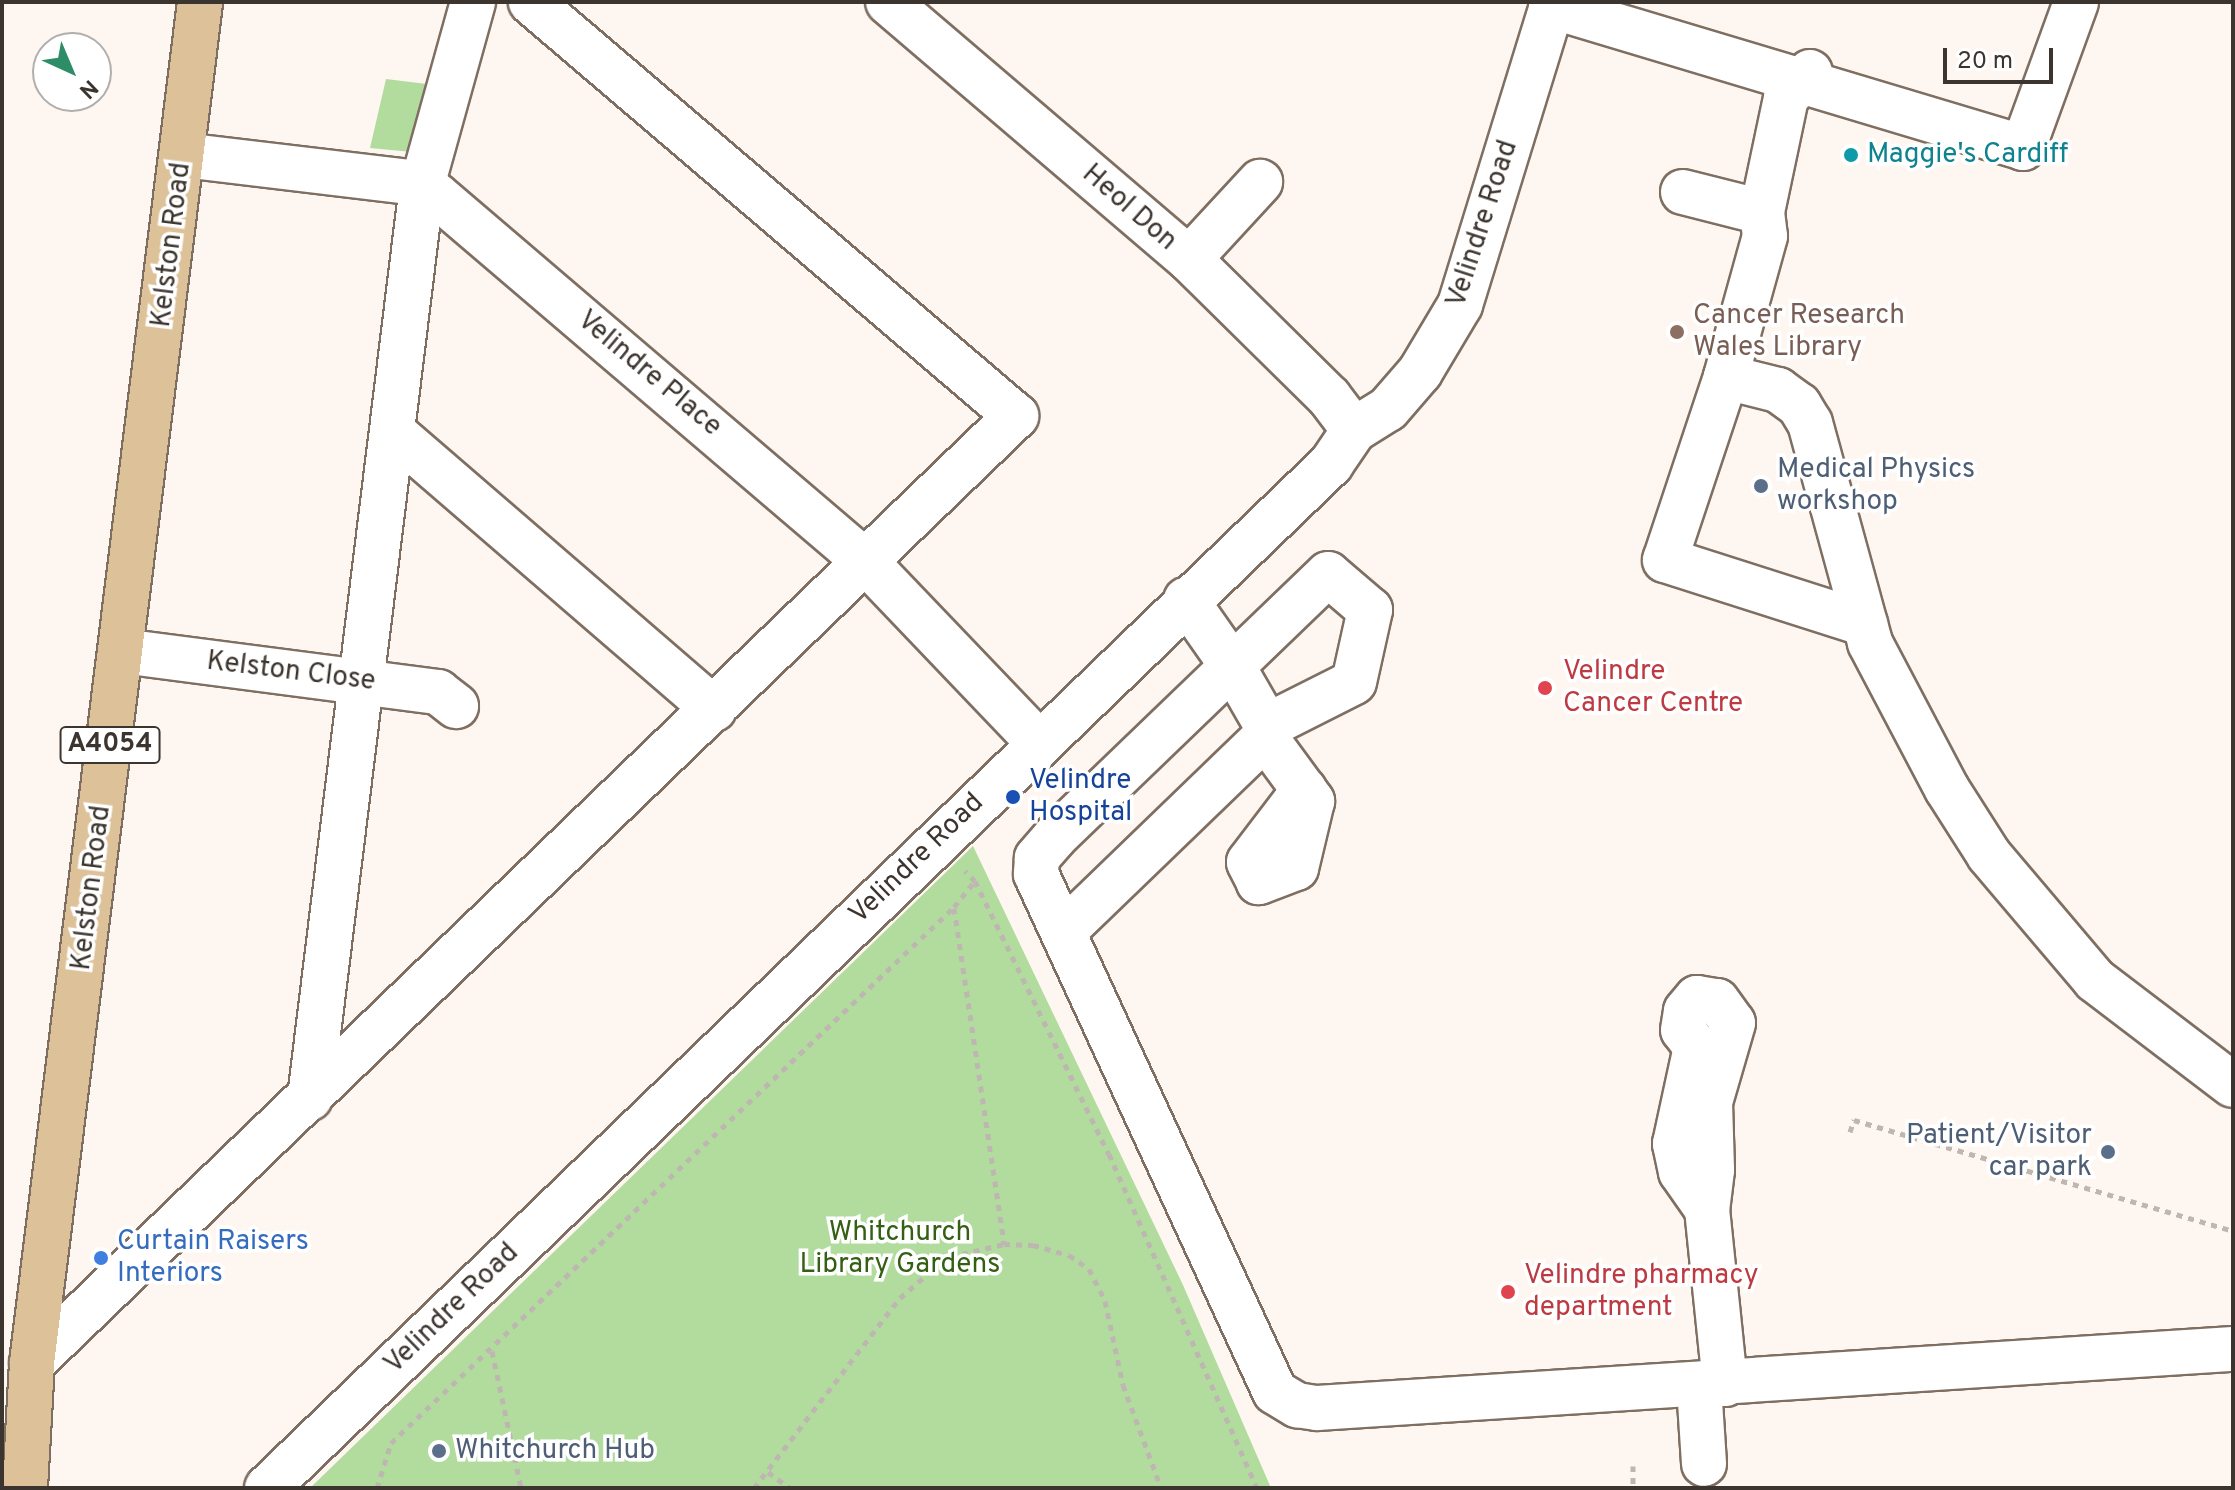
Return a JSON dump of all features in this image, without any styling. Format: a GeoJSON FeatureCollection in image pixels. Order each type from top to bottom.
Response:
{"type":"FeatureCollection","features":[{"type":"Feature","properties":{"kind":"main road","name":"Kelston Road"},"geometry":{"type":"LineString","coordinates":[[25,1488],[32,1363],[200,2]]}},
{"type":"Feature","properties":{"kind":"street"},"geometry":{"type":"LineString","coordinates":[[310,1098],[365,681],[422,186],[473,2]]}},
{"type":"Feature","properties":{"kind":"street"},"geometry":{"type":"LineString","coordinates":[[32,1363],[868,564],[1016,416],[531,2]]}},
{"type":"Feature","properties":{"kind":"street","name":"Heol Don"},"geometry":{"type":"LineString","coordinates":[[888,2],[1189,259],[1329,397],[1354,430]]}},
{"type":"Feature","properties":{"kind":"street"},"geometry":{"type":"LineString","coordinates":[[1552,4],[1806,77],[2023,148],[2076,2]]}},
{"type":"Feature","properties":{"kind":"street","name":"Velindre Road"},"geometry":{"type":"LineString","coordinates":[[267,1488],[936,840],[1331,464],[1354,430],[1388,409],[1420,372],[1460,305],[1552,4]]}},
{"type":"Feature","properties":{"kind":"street"},"geometry":{"type":"LineString","coordinates":[[1806,77],[1786,98],[1762,212],[1765,236],[1726,377],[1665,560],[1865,624]]}},
{"type":"Feature","properties":{"kind":"street"},"geometry":{"type":"LineString","coordinates":[[183,155],[422,186]]}},
{"type":"Feature","properties":{"kind":"street"},"geometry":{"type":"LineString","coordinates":[[1189,259],[1260,182]]}},
{"type":"Feature","properties":{"kind":"street","name":"Velindre Place"},"geometry":{"type":"LineString","coordinates":[[422,186],[868,564],[1038,742]]}},
{"type":"Feature","properties":{"kind":"street"},"geometry":{"type":"LineString","coordinates":[[1683,192],[1762,212]]}},
{"type":"Feature","properties":{"kind":"street"},"geometry":{"type":"LineString","coordinates":[[1726,377],[1778,390],[1799,405],[1810,423],[1865,624],[1932,761],[1989,855],[2095,980],[2233,1085]]}},
{"type":"Feature","properties":{"kind":"street"},"geometry":{"type":"LineString","coordinates":[[393,432],[714,709]]}},
{"type":"Feature","properties":{"kind":"street"},"geometry":{"type":"LineString","coordinates":[[1063,932],[1266,731],[1354,682],[1370,610],[1328,574],[1037,858],[1036,874],[1275,1392],[1297,1405],[1317,1408],[1712,1385],[2233,1349]]}},
{"type":"Feature","properties":{"kind":"street"},"geometry":{"type":"LineString","coordinates":[[1186,600],[1233,667],[1266,731],[1304,790]]}},
{"type":"Feature","properties":{"kind":"street","name":"Kelston Close"},"geometry":{"type":"LineString","coordinates":[[122,651],[438,692],[456,706]]}},
{"type":"Feature","properties":{"kind":"street"},"geometry":{"type":"LineString","coordinates":[[1704,1464],[1712,1385],[1707,1209]]}},
{"type":"Feature","properties":{"kind":"path"},"geometry":{"type":"LineString","coordinates":[[936,840],[975,881],[1109,1154],[1257,1488]]}},
{"type":"Feature","properties":{"kind":"path"},"geometry":{"type":"LineString","coordinates":[[377,1488],[391,1443],[492,1351],[954,907],[975,881]]}},
{"type":"Feature","properties":{"kind":"path"},"geometry":{"type":"LineString","coordinates":[[954,907],[1004,1244]]}},
{"type":"Feature","properties":{"kind":"path"},"geometry":{"type":"LineString","coordinates":[[1850,1132],[1854,1120],[2233,1231]]}},
{"type":"Feature","properties":{"kind":"path"},"geometry":{"type":"LineString","coordinates":[[754,1488],[900,1298],[931,1271],[962,1254],[1004,1244],[1033,1245],[1069,1255],[1089,1269],[1105,1301],[1123,1385],[1161,1488]]}},
{"type":"Feature","properties":{"kind":"path"},"geometry":{"type":"LineString","coordinates":[[492,1351],[521,1488]]}},
{"type":"Feature","properties":{"kind":"path"},"geometry":{"type":"LineString","coordinates":[[1633,1466],[1633,1488]]}},
{"type":"Feature","properties":{"kind":"path"},"geometry":{"type":"LineString","coordinates":[[768,1472],[790,1488]]}},
{"type":"Feature","properties":{"kind":"green space"},"geometry":{"type":"Polygon","coordinates":[[[386,79],[443,86],[412,152],[370,148],[386,79]]]}},
{"type":"Feature","properties":{"kind":"green space","name":"Whitchurch Library Gardens"},"geometry":{"type":"Polygon","coordinates":[[[973,846],[1183,1285],[1271,1488],[310,1488],[973,846]]]}},
{"type":"Feature","properties":{"kind":"place","name":"Maggie's Cardiff"},"geometry":{"type":"Point","coordinates":[1851,155]}},
{"type":"Feature","properties":{"kind":"place","name":"Cancer Research Wales Library"},"geometry":{"type":"Point","coordinates":[1677,332]}},
{"type":"Feature","properties":{"kind":"place","name":"Medical Physics workshop"},"geometry":{"type":"Point","coordinates":[1761,486]}},
{"type":"Feature","properties":{"kind":"place","name":"Velindre Cancer Centre"},"geometry":{"type":"Point","coordinates":[1545,688]}},
{"type":"Feature","properties":{"kind":"place","name":"Velindre Hospital"},"geometry":{"type":"Point","coordinates":[1013,797]}},
{"type":"Feature","properties":{"kind":"place","name":"Patient/Visitor car park"},"geometry":{"type":"Point","coordinates":[2108,1152]}},
{"type":"Feature","properties":{"kind":"place","name":"Curtain Raisers Interiors"},"geometry":{"type":"Point","coordinates":[101,1258]}},
{"type":"Feature","properties":{"kind":"place","name":"Velindre pharmacy department"},"geometry":{"type":"Point","coordinates":[1508,1292]}},
{"type":"Feature","properties":{"kind":"place","name":"Whitchurch Hub"},"geometry":{"type":"Point","coordinates":[439,1451]}}]}
